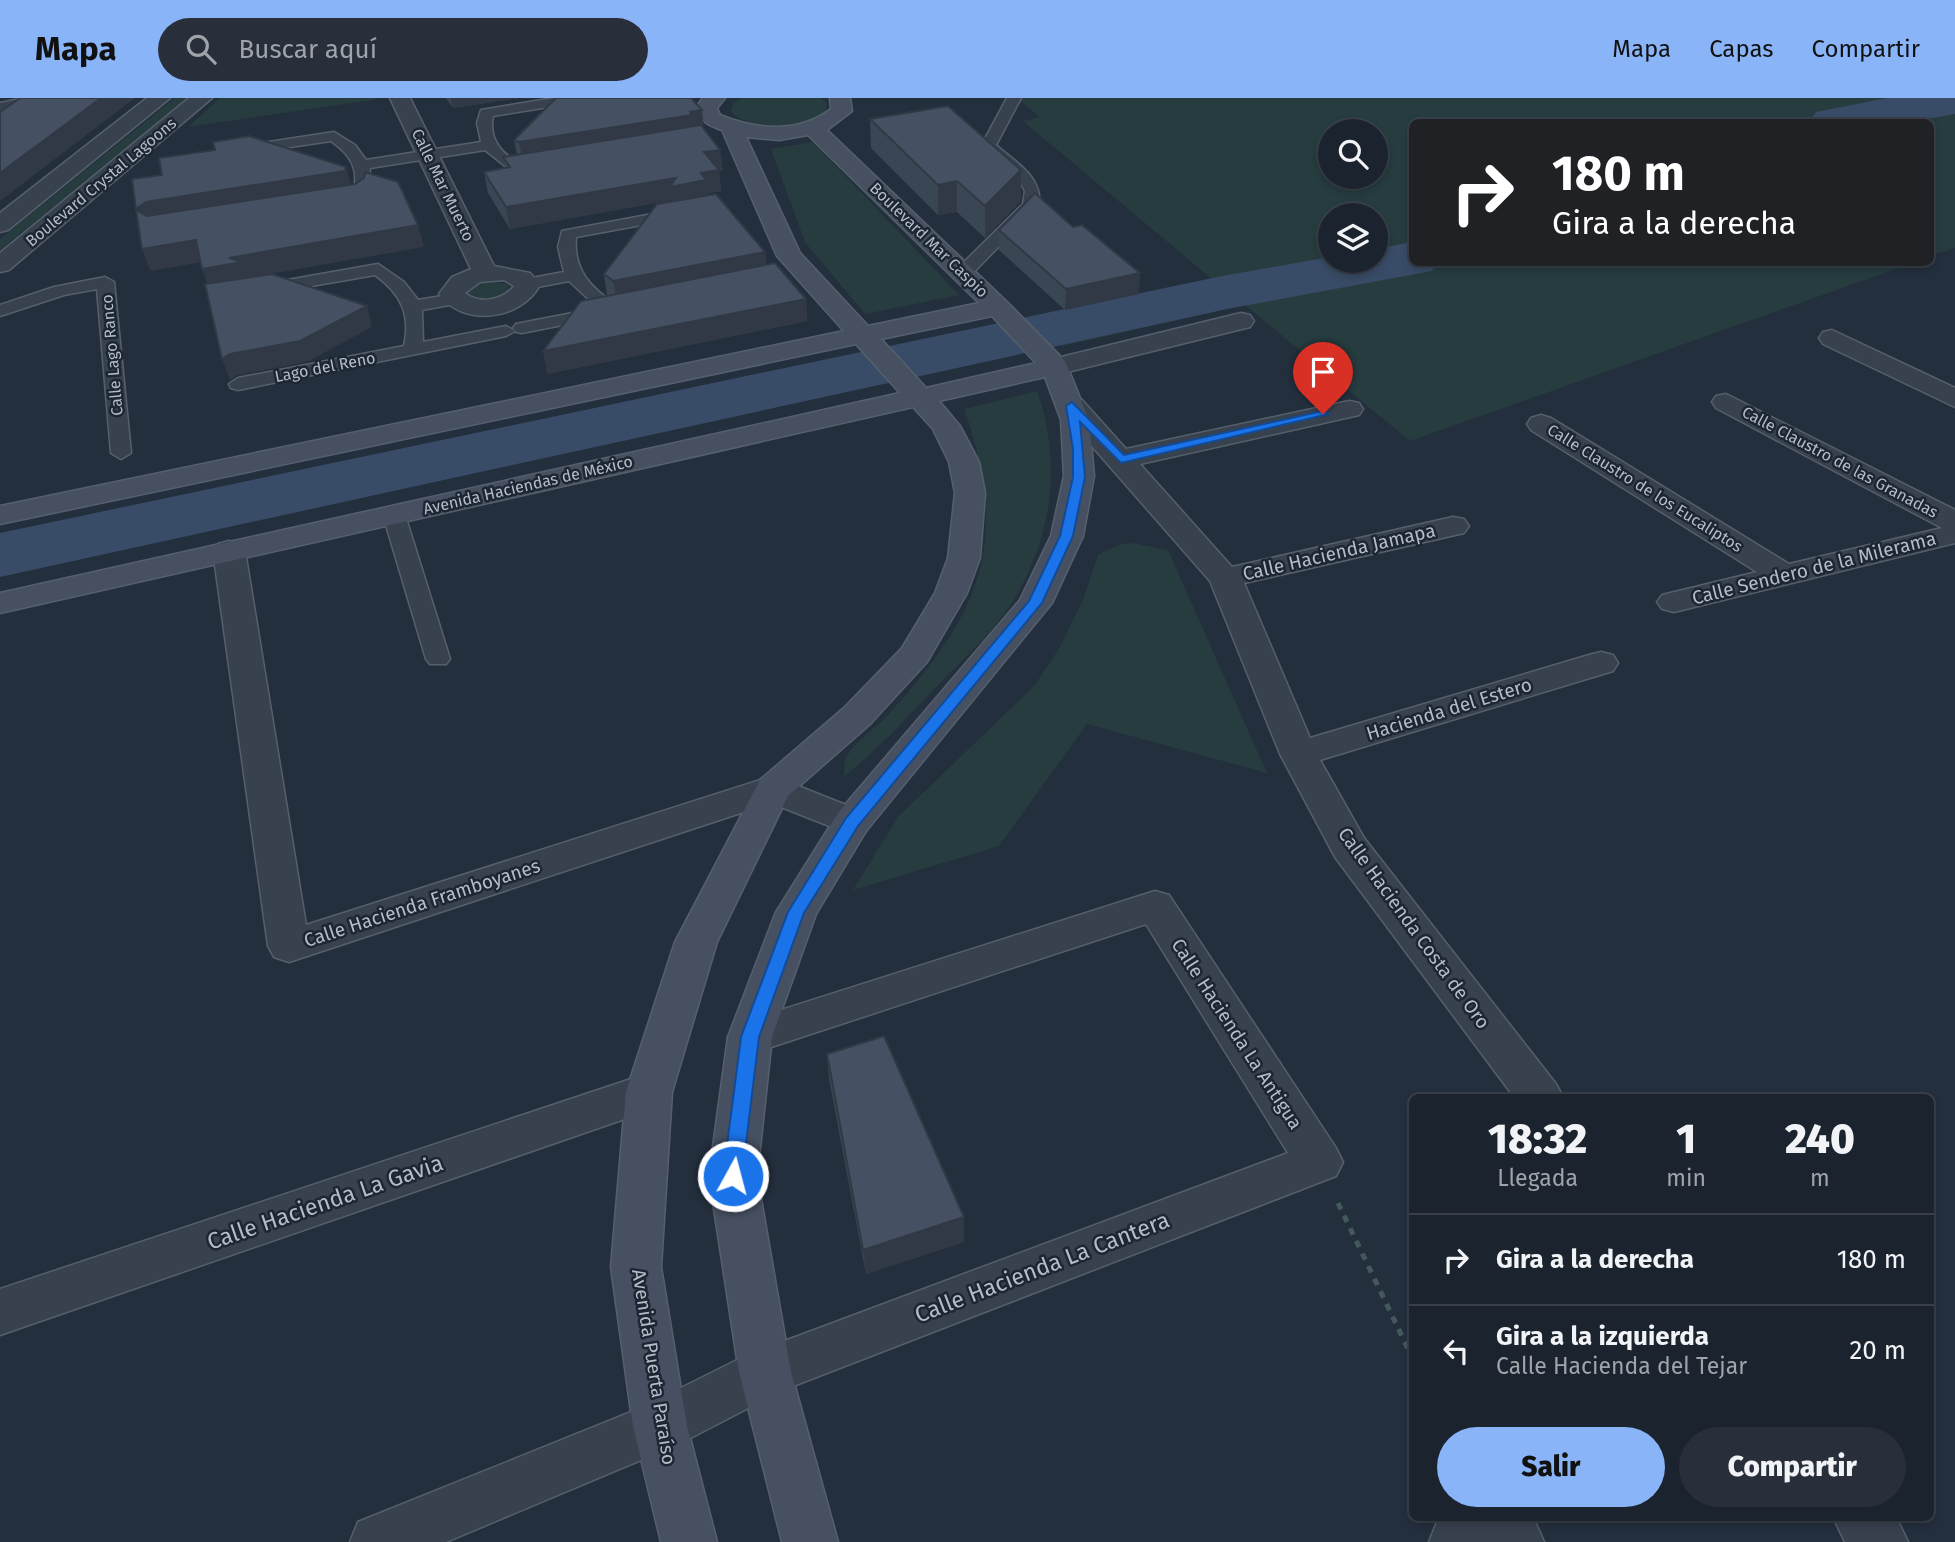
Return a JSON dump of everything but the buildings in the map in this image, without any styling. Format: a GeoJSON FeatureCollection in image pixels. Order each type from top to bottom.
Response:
{"type":"FeatureCollection","features":[{"type":"Feature","properties":{"kind":"street","name":"Boulevard Crystal Lagoons"},"geometry":{"type":"LineString","coordinates":[[0,225],[160,98]]}},
{"type":"Feature","properties":{"kind":"street","name":"Boulevard Crystal Lagoons"},"geometry":{"type":"LineString","coordinates":[[0,265],[202,98]]}},
{"type":"Feature","properties":{"kind":"street","name":"Calle Mar Muerto"},"geometry":{"type":"LineString","coordinates":[[400,98],[486,274]]}},
{"type":"Feature","properties":{"kind":"street"},"geometry":{"type":"LineString","coordinates":[[707,101],[711,120],[732,129],[767,133],[813,128],[832,120],[846,102]]}},
{"type":"Feature","properties":{"kind":"street","name":"Boulevard Mar Caspio"},"geometry":{"type":"LineString","coordinates":[[813,128],[1049,360]]}},
{"type":"Feature","properties":{"kind":"street"},"geometry":{"type":"LineString","coordinates":[[732,129],[789,256],[913,391]]}},
{"type":"Feature","properties":{"kind":"street"},"geometry":{"type":"LineString","coordinates":[[486,274],[516,275],[527,284],[527,289],[517,299],[498,305],[471,306],[454,299],[452,294],[459,283],[486,274]]}},
{"type":"Feature","properties":{"kind":"street"},"geometry":{"type":"LineString","coordinates":[[0,515],[868,342],[998,307]]}},
{"type":"Feature","properties":{"kind":"street"},"geometry":{"type":"LineString","coordinates":[[810,1542],[765,1373],[733,1176],[750,1037],[796,912],[852,822],[1035,603],[1067,536],[1075,506],[1079,449],[1072,406],[1049,360],[1241,321]]}},
{"type":"Feature","properties":{"kind":"street"},"geometry":{"type":"LineString","coordinates":[[1832,338],[1955,399]]}},
{"type":"Feature","properties":{"kind":"street","name":"Avenida Haciendas de México"},"geometry":{"type":"LineString","coordinates":[[0,603],[394,515],[1049,360]]}},
{"type":"Feature","properties":{"kind":"street","name":"Avenida Puerta Paraíso"},"geometry":{"type":"LineString","coordinates":[[689,1542],[660,1426],[636,1267],[649,1092],[696,942],[773,789],[889,685],[922,644],[951,593],[964,558],[970,492],[964,462],[946,426],[913,391]]}},
{"type":"Feature","properties":{"kind":"street","name":"Calle Claustro de las Granadas"},"geometry":{"type":"LineString","coordinates":[[1726,402],[1955,522]]}},
{"type":"Feature","properties":{"kind":"street","name":"Calle Hacienda Costa de Oro"},"geometry":{"type":"LineString","coordinates":[[1072,406],[1225,578],[1298,754],[1349,847],[1538,1094]]}},
{"type":"Feature","properties":{"kind":"street"},"geometry":{"type":"LineString","coordinates":[[1121,459],[1349,408]]}},
{"type":"Feature","properties":{"kind":"street","name":"Calle Claustro de los Eucaliptos"},"geometry":{"type":"LineString","coordinates":[[1541,424],[1784,575]]}},
{"type":"Feature","properties":{"kind":"street","name":"Calle Hacienda Jamapa"},"geometry":{"type":"LineString","coordinates":[[1225,578],[1453,526]]}},
{"type":"Feature","properties":{"kind":"street","name":"Calle Sendero de la Milerama"},"geometry":{"type":"LineString","coordinates":[[1674,602],[1955,534]]}},
{"type":"Feature","properties":{"kind":"street","name":"Calle Hacienda Framboyanes"},"geometry":{"type":"LineString","coordinates":[[229,551],[289,946],[773,789]]}},
{"type":"Feature","properties":{"kind":"street","name":"Hacienda del Estero"},"geometry":{"type":"LineString","coordinates":[[1298,754],[1601,663]]}},
{"type":"Feature","properties":{"kind":"street"},"geometry":{"type":"LineString","coordinates":[[773,789],[852,822]]}},
{"type":"Feature","properties":{"kind":"street","name":"Calle Hacienda La Antigua"},"geometry":{"type":"LineString","coordinates":[[750,1037],[1155,906],[1319,1163]]}},
{"type":"Feature","properties":{"kind":"street","name":"Calle Hacienda La Gavia"},"geometry":{"type":"LineString","coordinates":[[0,1312],[649,1092]]}},
{"type":"Feature","properties":{"kind":"street","name":"Calle Hacienda La Cantera"},"geometry":{"type":"LineString","coordinates":[[765,1373],[1319,1163]]}},
{"type":"Feature","properties":{"kind":"street"},"geometry":{"type":"LineString","coordinates":[[379,1542],[660,1426],[765,1373]]}},
{"type":"Feature","properties":{"kind":"street"},"geometry":{"type":"LineString","coordinates":[[1864,1521],[1880,1542]]}},
{"type":"Feature","properties":{"kind":"street"},"geometry":{"type":"LineString","coordinates":[[1457,1542],[1503,1522],[1516,1542]]}},
{"type":"Feature","properties":{"kind":"lane"},"geometry":{"type":"LineString","coordinates":[[526,169],[488,145],[484,135],[486,113],[580,98]]}},
{"type":"Feature","properties":{"kind":"lane"},"geometry":{"type":"LineString","coordinates":[[963,273],[1031,205],[1033,191],[1029,183],[988,146],[1014,98]]}},
{"type":"Feature","properties":{"kind":"lane"},"geometry":{"type":"LineString","coordinates":[[0,107],[31,101]]}},
{"type":"Feature","properties":{"kind":"lane"},"geometry":{"type":"LineString","coordinates":[[230,152],[334,136],[357,155],[365,175],[360,197],[332,201]]}},
{"type":"Feature","properties":{"kind":"lane"},"geometry":{"type":"LineString","coordinates":[[363,165],[488,145]]}},
{"type":"Feature","properties":{"kind":"lane"},"geometry":{"type":"LineString","coordinates":[[493,175],[526,169]]}},
{"type":"Feature","properties":{"kind":"lane"},"geometry":{"type":"LineString","coordinates":[[527,284],[573,275],[565,248],[568,234],[696,211]]}},
{"type":"Feature","properties":{"kind":"lane"},"geometry":{"type":"LineString","coordinates":[[242,293],[378,269],[400,286],[413,306],[417,321],[412,349]]}},
{"type":"Feature","properties":{"kind":"lane","name":"Lago del Reno"},"geometry":{"type":"LineString","coordinates":[[238,384],[619,309],[590,294],[573,275]]}},
{"type":"Feature","properties":{"kind":"lane","name":"Calle Lago Ranco"},"geometry":{"type":"LineString","coordinates":[[0,311],[60,291],[105,282],[121,453]]}},
{"type":"Feature","properties":{"kind":"lane"},"geometry":{"type":"LineString","coordinates":[[413,306],[454,299]]}},
{"type":"Feature","properties":{"kind":"lane"},"geometry":{"type":"LineString","coordinates":[[394,515],[438,659]]}},
{"type":"Feature","properties":{"kind":"path"},"geometry":{"type":"LineString","coordinates":[[1319,1163],[1409,1351]]}},
{"type":"Feature","properties":{"kind":"green space"},"geometry":{"type":"Polygon","coordinates":[[[175,98],[187,98],[0,250],[0,239],[175,98]]]}},
{"type":"Feature","properties":{"kind":"green space"},"geometry":{"type":"Polygon","coordinates":[[[220,98],[377,98],[378,99],[188,127],[220,98]]]}},
{"type":"Feature","properties":{"kind":"green space"},"geometry":{"type":"Polygon","coordinates":[[[741,98],[821,98],[826,102],[826,111],[804,122],[765,126],[741,119],[731,112],[733,104],[741,98]]]}},
{"type":"Feature","properties":{"kind":"green space"},"geometry":{"type":"Polygon","coordinates":[[[1016,98],[1955,98],[1955,248],[1934,255],[1934,119],[1409,119],[1409,266],[1905,266],[1410,441],[1245,305],[1062,346],[999,284],[1036,320],[1213,280],[1023,121],[1040,117],[1016,98]]]}},
{"type":"Feature","properties":{"kind":"green space"},"geometry":{"type":"Polygon","coordinates":[[[813,142],[959,295],[865,314],[805,242],[771,149],[813,142]]]}},
{"type":"Feature","properties":{"kind":"green space"},"geometry":{"type":"Polygon","coordinates":[[[482,281],[511,284],[508,284],[509,291],[494,299],[478,299],[467,295],[466,290],[482,281]]]}},
{"type":"Feature","properties":{"kind":"green space"},"geometry":{"type":"Polygon","coordinates":[[[1037,391],[1050,450],[1048,511],[1041,541],[1016,597],[984,638],[893,732],[844,777],[845,761],[851,750],[888,715],[920,678],[945,643],[965,609],[979,574],[985,538],[985,499],[978,457],[964,409],[1037,391]]]}},
{"type":"Feature","properties":{"kind":"green space"},"geometry":{"type":"Polygon","coordinates":[[[1132,543],[1168,550],[1267,773],[1087,724],[999,846],[853,890],[898,817],[1035,685],[1060,647],[1083,600],[1098,555],[1118,545],[1132,543]]]}},
{"type":"Feature","properties":{"kind":"waterway"},"geometry":{"type":"LineString","coordinates":[[1850,119],[1955,100]]}},
{"type":"Feature","properties":{"kind":"waterway"},"geometry":{"type":"LineString","coordinates":[[0,555],[1227,292],[1409,260]]}},
{"type":"Feature","properties":{"kind":"route"},"geometry":{"type":"LineString","coordinates":[[733,1176],[750,1037],[796,912],[852,822],[1035,603],[1067,536],[1075,506],[1079,449],[1072,406],[1121,459],[1323,414]]}}]}
